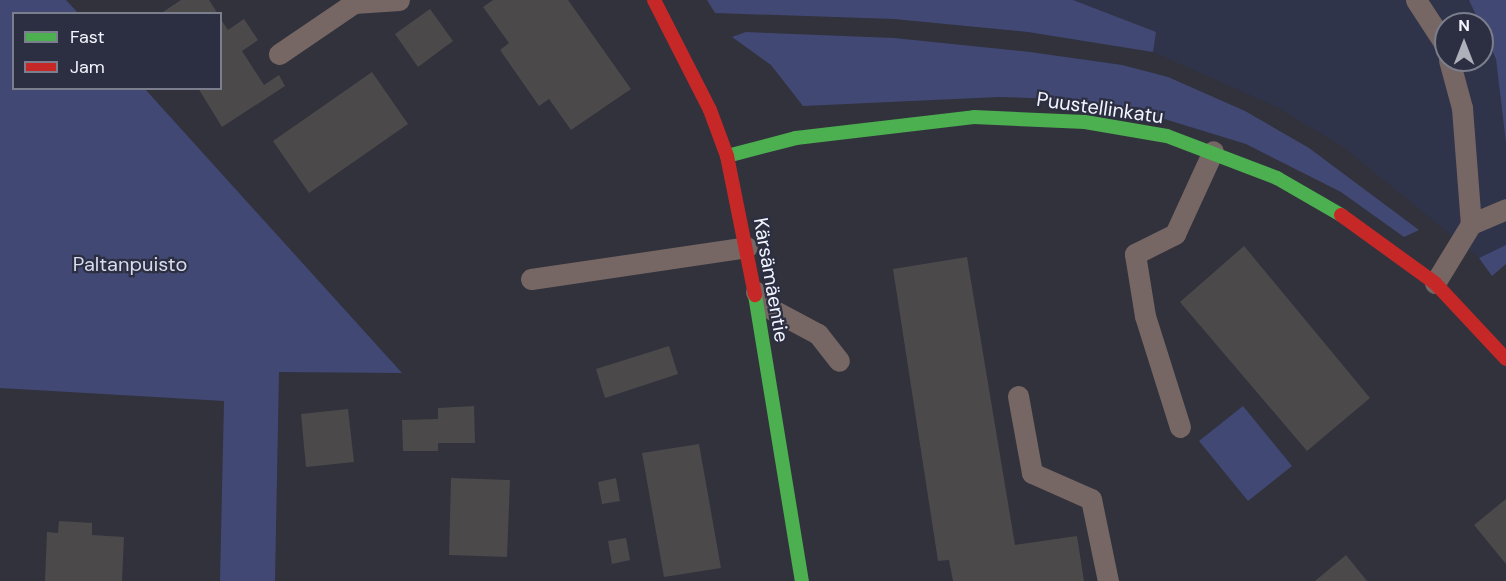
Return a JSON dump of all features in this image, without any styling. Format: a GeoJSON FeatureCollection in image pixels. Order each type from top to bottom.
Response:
{"type":"FeatureCollection","features":[{"type":"Feature","properties":{"kind":"street","name":"Kärsämäentie"},"geometry":{"type":"LineString","coordinates":[[654,0],[706,100],[727,156],[747,247],[802,581]]}},
{"type":"Feature","properties":{"kind":"street","name":"Puustellinkatu"},"geometry":{"type":"LineString","coordinates":[[727,156],[796,138],[974,117],[1085,122],[1167,136],[1213,151],[1328,206],[1435,283],[1506,359]]}},
{"type":"Feature","properties":{"kind":"lane"},"geometry":{"type":"LineString","coordinates":[[279,54],[354,3],[399,0]]}},
{"type":"Feature","properties":{"kind":"lane"},"geometry":{"type":"LineString","coordinates":[[1416,0],[1434,28]]}},
{"type":"Feature","properties":{"kind":"lane"},"geometry":{"type":"LineString","coordinates":[[1452,72],[1462,108],[1471,224]]}},
{"type":"Feature","properties":{"kind":"lane"},"geometry":{"type":"LineString","coordinates":[[1180,427],[1145,316],[1135,254],[1175,234],[1213,151]]}},
{"type":"Feature","properties":{"kind":"lane"},"geometry":{"type":"LineString","coordinates":[[1435,283],[1471,224],[1506,209]]}},
{"type":"Feature","properties":{"kind":"lane"},"geometry":{"type":"LineString","coordinates":[[531,279],[747,247]]}},
{"type":"Feature","properties":{"kind":"lane"},"geometry":{"type":"LineString","coordinates":[[754,290],[773,310],[825,340],[839,361]]}},
{"type":"Feature","properties":{"kind":"lane"},"geometry":{"type":"LineString","coordinates":[[1018,396],[1032,473],[1091,499],[1108,581]]}},
{"type":"Feature","properties":{"kind":"shaded area"},"geometry":{"type":"Polygon","coordinates":[[[1073,0],[1469,0],[1474,12],[1434,12],[1434,72],[1494,72],[1494,55],[1496,59],[1506,143],[1506,245],[1479,258],[1345,148],[1277,107],[1153,52],[1155,32],[1073,0]]]}},
{"type":"Feature","properties":{"kind":"green space","name":"Paltanpuisto"},"geometry":{"type":"Polygon","coordinates":[[[0,0],[66,0],[77,12],[12,12],[12,90],[146,90],[402,373],[279,372],[275,581],[220,581],[224,401],[0,388],[0,0]]]}},
{"type":"Feature","properties":{"kind":"green space"},"geometry":{"type":"Polygon","coordinates":[[[707,0],[1073,0],[1156,32],[1153,52],[1028,32],[894,19],[715,13],[707,0]]]}},
{"type":"Feature","properties":{"kind":"green space"},"geometry":{"type":"Polygon","coordinates":[[[1469,0],[1506,0],[1506,143],[1494,55],[1494,12],[1474,12],[1469,0]]]}},
{"type":"Feature","properties":{"kind":"green space"},"geometry":{"type":"Polygon","coordinates":[[[746,32],[894,38],[1030,52],[1122,65],[1168,77],[1245,111],[1309,148],[1419,230],[1404,237],[1341,192],[1246,144],[1135,110],[1060,99],[999,97],[803,106],[771,65],[732,37],[746,32]]]}},
{"type":"Feature","properties":{"kind":"green space"},"geometry":{"type":"Polygon","coordinates":[[[1506,245],[1506,264],[1492,276],[1479,258],[1506,245]]]}},
{"type":"Feature","properties":{"kind":"green space"},"geometry":{"type":"Polygon","coordinates":[[[1243,406],[1292,466],[1248,501],[1199,441],[1243,406]]]}},
{"type":"Feature","properties":{"kind":"building"},"geometry":{"type":"Polygon","coordinates":[[[181,0],[209,0],[217,12],[163,12],[181,0]]]}},
{"type":"Feature","properties":{"kind":"building"},"geometry":{"type":"Polygon","coordinates":[[[493,0],[568,0],[631,89],[571,130],[549,99],[539,106],[500,50],[509,43],[483,7],[493,0]]]}},
{"type":"Feature","properties":{"kind":"building"},"geometry":{"type":"Polygon","coordinates":[[[430,9],[453,41],[418,67],[395,34],[430,9]]]}},
{"type":"Feature","properties":{"kind":"building"},"geometry":{"type":"Polygon","coordinates":[[[244,19],[258,40],[242,51],[264,85],[279,75],[285,86],[222,127],[199,90],[222,90],[222,21],[228,30],[244,19]]]}},
{"type":"Feature","properties":{"kind":"building"},"geometry":{"type":"Polygon","coordinates":[[[372,72],[408,124],[309,193],[273,141],[372,72]]]}},
{"type":"Feature","properties":{"kind":"building"},"geometry":{"type":"Polygon","coordinates":[[[1244,246],[1370,398],[1307,451],[1180,302],[1244,246]]]}},
{"type":"Feature","properties":{"kind":"building"},"geometry":{"type":"Polygon","coordinates":[[[967,257],[1015,545],[1077,536],[1084,581],[953,581],[949,560],[938,561],[893,269],[967,257]]]}},
{"type":"Feature","properties":{"kind":"building"},"geometry":{"type":"Polygon","coordinates":[[[669,346],[678,374],[605,398],[596,369],[669,346]]]}},
{"type":"Feature","properties":{"kind":"building"},"geometry":{"type":"Polygon","coordinates":[[[474,406],[475,443],[438,443],[438,451],[403,451],[402,420],[438,419],[438,408],[474,406]]]}},
{"type":"Feature","properties":{"kind":"building"},"geometry":{"type":"Polygon","coordinates":[[[348,409],[354,462],[306,467],[301,414],[348,409]]]}},
{"type":"Feature","properties":{"kind":"building"},"geometry":{"type":"Polygon","coordinates":[[[699,444],[721,568],[664,577],[642,453],[699,444]]]}},
{"type":"Feature","properties":{"kind":"building"},"geometry":{"type":"Polygon","coordinates":[[[451,478],[510,480],[507,557],[449,555],[451,478]]]}},
{"type":"Feature","properties":{"kind":"building"},"geometry":{"type":"Polygon","coordinates":[[[616,478],[620,501],[602,504],[598,482],[616,478]]]}},
{"type":"Feature","properties":{"kind":"building"},"geometry":{"type":"Polygon","coordinates":[[[1506,499],[1506,564],[1474,525],[1506,499]]]}},
{"type":"Feature","properties":{"kind":"building"},"geometry":{"type":"Polygon","coordinates":[[[59,521],[92,523],[92,535],[124,537],[122,581],[45,581],[47,532],[58,533],[59,521]]]}},
{"type":"Feature","properties":{"kind":"building"},"geometry":{"type":"Polygon","coordinates":[[[626,538],[630,560],[612,564],[608,541],[626,538]]]}},
{"type":"Feature","properties":{"kind":"building"},"geometry":{"type":"Polygon","coordinates":[[[1346,555],[1367,581],[1315,581],[1346,555]]]}},
{"type":"Feature","properties":{"kind":"traffic: fast"},"geometry":{"type":"LineString","coordinates":[[727,156],[796,138],[974,117],[1085,122],[1167,136],[1277,178],[1341,215]]}},
{"type":"Feature","properties":{"kind":"traffic: fast"},"geometry":{"type":"LineString","coordinates":[[755,295],[802,581]]}},
{"type":"Feature","properties":{"kind":"traffic: jam"},"geometry":{"type":"LineString","coordinates":[[654,0],[710,110],[727,156],[755,295]]}},
{"type":"Feature","properties":{"kind":"traffic: jam"},"geometry":{"type":"LineString","coordinates":[[1341,215],[1435,283],[1506,359]]}}]}
